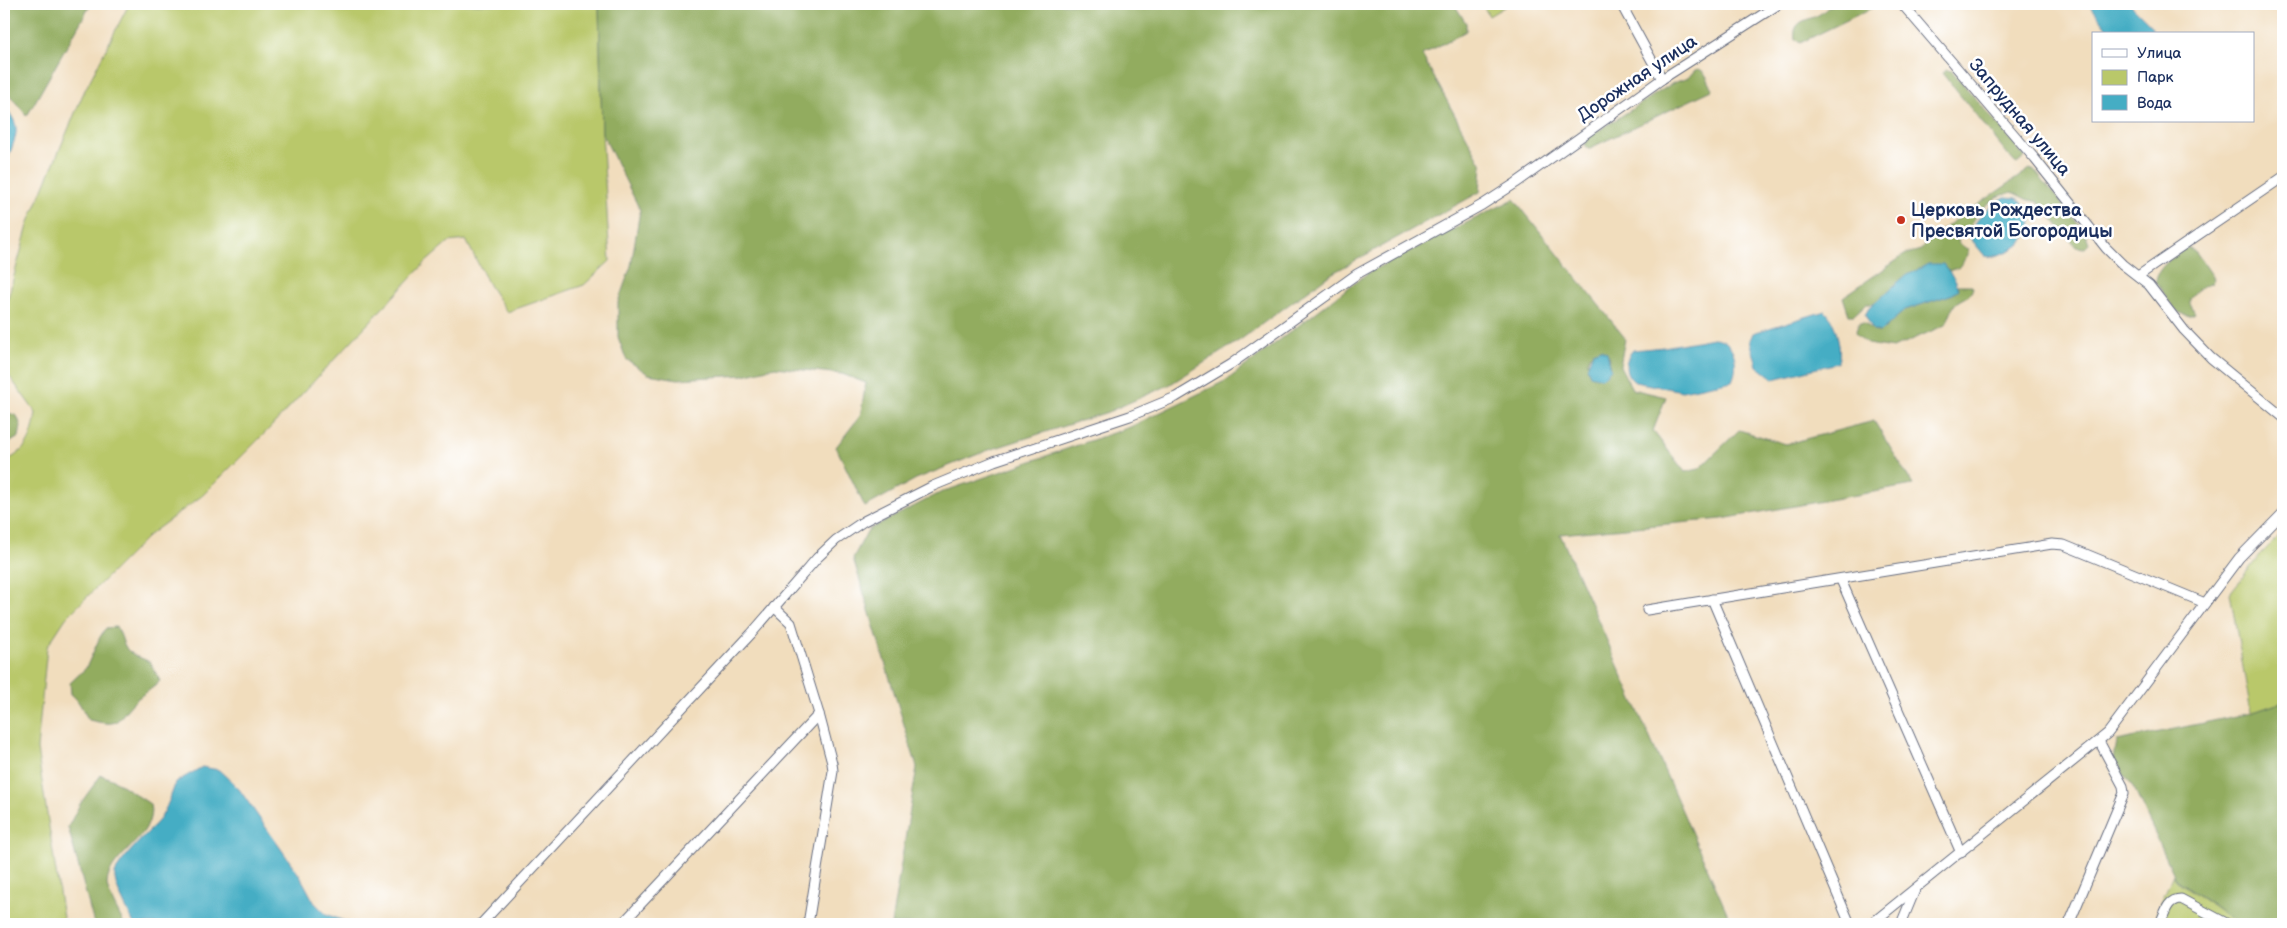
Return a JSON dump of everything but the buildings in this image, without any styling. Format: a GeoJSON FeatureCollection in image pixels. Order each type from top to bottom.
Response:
{"type":"FeatureCollection","features":[{"type":"Feature","properties":{"kind":"street"},"geometry":{"type":"LineString","coordinates":[[1621,4],[1662,79]]}},
{"type":"Feature","properties":{"kind":"street","name":"Дорожная улица"},"geometry":{"type":"LineString","coordinates":[[481,924],[817,558],[836,540],[864,520],[933,486],[994,461],[1130,416],[1176,397],[1231,364],[1357,274],[1482,205],[1516,183],[1662,79],[1779,4]]}},
{"type":"Feature","properties":{"kind":"street","name":"Запрудная улица"},"geometry":{"type":"LineString","coordinates":[[1902,4],[2028,152],[2106,248],[2153,290],[2184,330],[2211,358],[2283,417]]}},
{"type":"Feature","properties":{"kind":"street"},"geometry":{"type":"LineString","coordinates":[[2138,276],[2283,177]]}},
{"type":"Feature","properties":{"kind":"street"},"geometry":{"type":"LineString","coordinates":[[1871,924],[2108,733],[2239,558],[2283,513]]}},
{"type":"Feature","properties":{"kind":"street"},"geometry":{"type":"LineString","coordinates":[[1647,610],[1712,598],[1841,580],[2052,544],[2064,545],[2204,603]]}},
{"type":"Feature","properties":{"kind":"street"},"geometry":{"type":"LineString","coordinates":[[1841,580],[1961,853]]}},
{"type":"Feature","properties":{"kind":"street"},"geometry":{"type":"LineString","coordinates":[[1712,598],[1850,924]]}},
{"type":"Feature","properties":{"kind":"street"},"geometry":{"type":"LineString","coordinates":[[774,607],[791,623],[819,714],[833,771],[808,924]]}},
{"type":"Feature","properties":{"kind":"street"},"geometry":{"type":"LineString","coordinates":[[622,924],[819,714]]}},
{"type":"Feature","properties":{"kind":"street"},"geometry":{"type":"LineString","coordinates":[[2069,924],[2124,793],[2123,786],[2099,741]]}},
{"type":"Feature","properties":{"kind":"street"},"geometry":{"type":"LineString","coordinates":[[1901,924],[1916,889]]}},
{"type":"Feature","properties":{"kind":"street"},"geometry":{"type":"LineString","coordinates":[[2160,924],[2169,903],[2174,899],[2181,899],[2228,924]]}},
{"type":"Feature","properties":{"kind":"green space"},"geometry":{"type":"Polygon","coordinates":[[[4,4],[91,4],[27,116],[4,90],[4,4]]]}},
{"type":"Feature","properties":{"kind":"green space"},"geometry":{"type":"Polygon","coordinates":[[[129,4],[599,4],[602,133],[610,261],[584,285],[507,312],[489,285],[466,240],[449,242],[426,262],[267,431],[203,495],[149,535],[66,618],[47,647],[37,749],[64,924],[4,924],[4,462],[19,453],[28,443],[36,413],[4,369],[4,312],[29,222],[83,94],[129,4]]]}},
{"type":"Feature","properties":{"kind":"green space"},"geometry":{"type":"Polygon","coordinates":[[[599,4],[1454,4],[1466,23],[1466,31],[1422,55],[1482,165],[1480,192],[1331,274],[1240,340],[1169,385],[1108,412],[986,451],[916,479],[865,507],[836,447],[860,416],[866,383],[842,374],[775,367],[744,375],[678,379],[648,374],[626,359],[618,337],[618,302],[631,266],[640,210],[602,133],[599,4]]]}},
{"type":"Feature","properties":{"kind":"green space"},"geometry":{"type":"Polygon","coordinates":[[[1482,4],[1509,4],[1489,16],[1482,4]]]}},
{"type":"Feature","properties":{"kind":"green space"},"geometry":{"type":"Polygon","coordinates":[[[1833,4],[1880,4],[1800,43],[1795,39],[1796,28],[1799,24],[1820,14],[1833,4]]]}},
{"type":"Feature","properties":{"kind":"green space"},"geometry":{"type":"Polygon","coordinates":[[[1699,69],[1706,75],[1713,88],[1712,90],[1588,149],[1585,145],[1590,136],[1673,83],[1688,78],[1695,70],[1699,69]]]}},
{"type":"Feature","properties":{"kind":"green space"},"geometry":{"type":"Polygon","coordinates":[[[1947,70],[1952,71],[2025,157],[2017,164],[1942,73],[1947,70]]]}},
{"type":"Feature","properties":{"kind":"green space"},"geometry":{"type":"Polygon","coordinates":[[[2030,169],[2035,171],[2086,234],[2089,244],[2085,248],[2076,247],[2039,202],[2026,199],[2012,192],[1997,197],[1980,210],[1969,228],[1958,238],[1959,243],[1968,250],[1968,255],[1958,268],[1949,271],[1943,264],[1904,277],[1874,304],[1866,304],[1854,315],[1849,315],[1843,297],[1906,254],[1921,250],[1931,237],[2030,169]]]}},
{"type":"Feature","properties":{"kind":"green space"},"geometry":{"type":"Polygon","coordinates":[[[1514,199],[1625,338],[1620,366],[1632,389],[1666,397],[1653,431],[1685,472],[1699,469],[1739,430],[1786,444],[1874,421],[1913,485],[1722,519],[1560,534],[1732,924],[891,924],[917,767],[853,558],[868,530],[942,492],[1130,427],[1227,380],[1369,272],[1514,199]],[[1590,355],[1587,362],[1610,360],[1609,356],[1590,355]]]}},
{"type":"Feature","properties":{"kind":"green space"},"geometry":{"type":"Polygon","coordinates":[[[2187,248],[2196,252],[2214,278],[2212,283],[2197,290],[2190,298],[2190,303],[2195,313],[2189,315],[2177,311],[2172,306],[2156,281],[2163,266],[2187,248]]]}},
{"type":"Feature","properties":{"kind":"green space"},"geometry":{"type":"Polygon","coordinates":[[[1958,285],[1969,285],[1973,287],[1972,291],[1955,304],[1943,326],[1893,348],[1867,344],[1855,333],[1859,323],[1864,323],[1876,332],[1880,332],[1905,310],[1953,294],[1959,289],[1958,285]]]}},
{"type":"Feature","properties":{"kind":"green space"},"geometry":{"type":"Polygon","coordinates":[[[4,411],[17,416],[21,426],[19,437],[4,446],[4,411]]]}},
{"type":"Feature","properties":{"kind":"green space"},"geometry":{"type":"Polygon","coordinates":[[[2283,532],[2283,702],[2251,713],[2230,593],[2260,555],[2283,532]]]}},
{"type":"Feature","properties":{"kind":"green space"},"geometry":{"type":"Polygon","coordinates":[[[116,627],[127,649],[150,662],[160,681],[135,701],[117,721],[108,723],[89,720],[71,694],[70,683],[86,668],[106,628],[116,627]]]}},
{"type":"Feature","properties":{"kind":"green space"},"geometry":{"type":"Polygon","coordinates":[[[2283,702],[2283,924],[2239,924],[2176,879],[2135,791],[2114,759],[2117,741],[2251,713],[2283,702]]]}},
{"type":"Feature","properties":{"kind":"green space"},"geometry":{"type":"Polygon","coordinates":[[[101,775],[114,780],[150,804],[150,816],[147,826],[115,864],[109,874],[107,884],[111,898],[124,924],[94,924],[68,827],[80,804],[101,775]]]}},
{"type":"Feature","properties":{"kind":"green space"},"geometry":{"type":"Polygon","coordinates":[[[2173,874],[2176,880],[2239,924],[2152,924],[2173,874]]]}},
{"type":"Feature","properties":{"kind":"water"},"geometry":{"type":"Polygon","coordinates":[[[2089,4],[2130,4],[2153,27],[2152,32],[2110,32],[2089,4]]]}},
{"type":"Feature","properties":{"kind":"water"},"geometry":{"type":"Polygon","coordinates":[[[4,106],[16,126],[15,137],[8,159],[4,157],[4,106]]]}},
{"type":"Feature","properties":{"kind":"water"},"geometry":{"type":"Polygon","coordinates":[[[2005,197],[2017,198],[2031,211],[2032,219],[2029,232],[2022,242],[2011,250],[1990,257],[1985,256],[1970,238],[1974,225],[1983,214],[2005,197]]]}},
{"type":"Feature","properties":{"kind":"water"},"geometry":{"type":"Polygon","coordinates":[[[1928,264],[1943,264],[1955,279],[1959,289],[1953,294],[1905,310],[1880,332],[1873,330],[1865,315],[1869,308],[1904,277],[1928,264]]]}},
{"type":"Feature","properties":{"kind":"water"},"geometry":{"type":"Polygon","coordinates":[[[1825,311],[1832,321],[1839,344],[1837,363],[1774,379],[1757,366],[1750,340],[1753,333],[1825,311]]]}},
{"type":"Feature","properties":{"kind":"water"},"geometry":{"type":"Polygon","coordinates":[[[1713,338],[1726,342],[1733,353],[1735,367],[1732,381],[1682,391],[1635,382],[1628,375],[1627,362],[1633,350],[1664,347],[1713,338]]]}},
{"type":"Feature","properties":{"kind":"water"},"geometry":{"type":"Polygon","coordinates":[[[1601,349],[1607,352],[1611,369],[1602,378],[1590,375],[1587,367],[1593,352],[1601,349]]]}},
{"type":"Feature","properties":{"kind":"water"},"geometry":{"type":"Polygon","coordinates":[[[202,767],[219,770],[239,789],[300,876],[314,902],[326,914],[352,924],[134,924],[116,885],[115,874],[117,868],[159,820],[167,807],[176,782],[202,767]]]}},
{"type":"Feature","properties":{"kind":"place","name":"Церковь Рождества Пресвятой Богородицы"},"geometry":{"type":"Point","coordinates":[1901,220]}}]}
